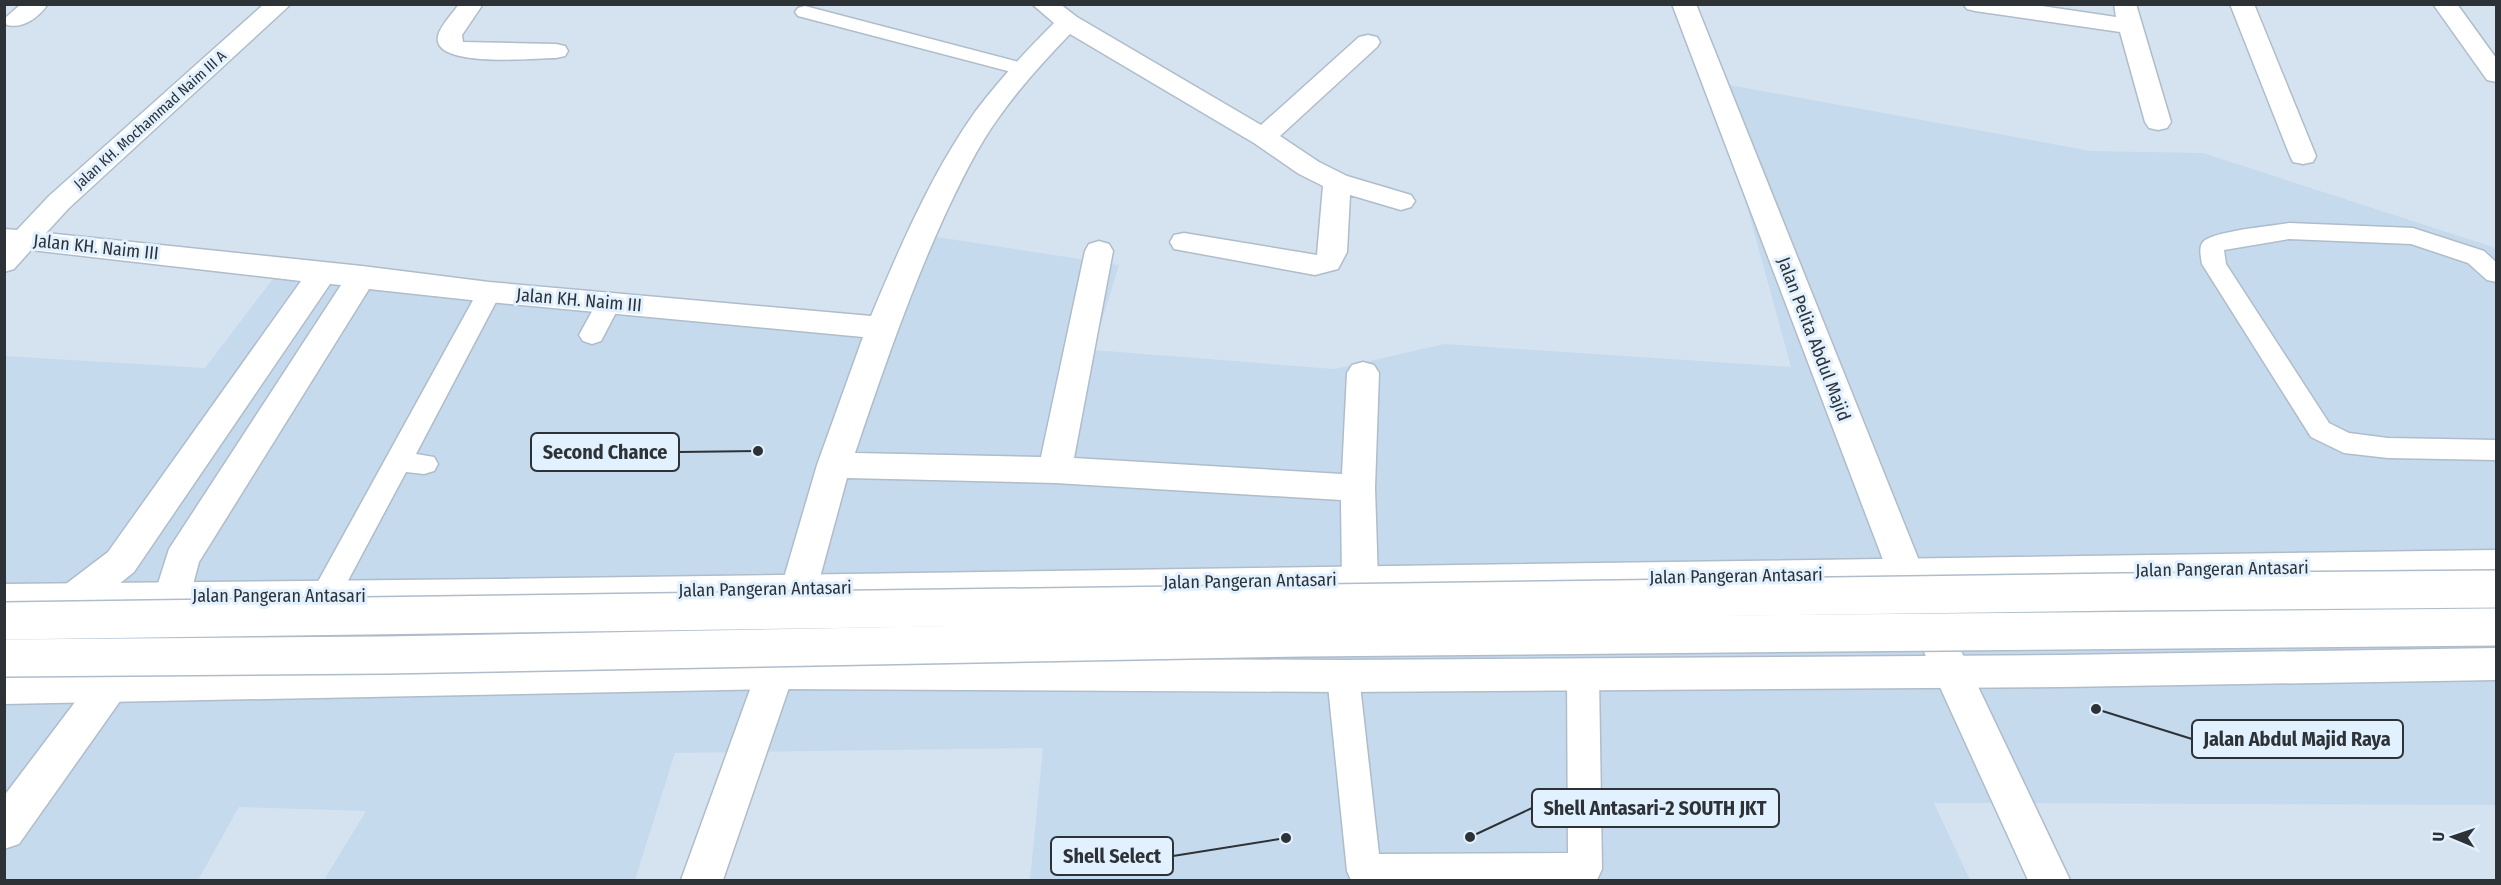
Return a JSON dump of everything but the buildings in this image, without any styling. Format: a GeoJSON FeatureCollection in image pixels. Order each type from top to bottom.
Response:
{"type":"FeatureCollection","features":[{"type":"Feature","properties":{"kind":"main road"},"geometry":{"type":"LineString","coordinates":[[16,20],[36,4]]}},
{"type":"Feature","properties":{"kind":"main road","name":"Jalan KH. Mochammad Naim III A"},"geometry":{"type":"LineString","coordinates":[[4,262],[15,238],[68,194],[279,4]]}},
{"type":"Feature","properties":{"kind":"main road"},"geometry":{"type":"LineString","coordinates":[[471,4],[450,35],[451,46],[464,51],[556,51]]}},
{"type":"Feature","properties":{"kind":"main road"},"geometry":{"type":"LineString","coordinates":[[1044,4],[1068,22],[1263,137],[1309,168],[1337,182],[1401,201]]}},
{"type":"Feature","properties":{"kind":"main road","name":"Jalan Pelita Abdul Majid"},"geometry":{"type":"LineString","coordinates":[[1684,4],[1906,573],[2049,880]]}},
{"type":"Feature","properties":{"kind":"main road"},"geometry":{"type":"LineString","coordinates":[[1975,4],[2127,15],[2158,122]]}},
{"type":"Feature","properties":{"kind":"main road"},"geometry":{"type":"LineString","coordinates":[[2242,4],[2303,156]]}},
{"type":"Feature","properties":{"kind":"main road"},"geometry":{"type":"LineString","coordinates":[[2445,4],[2496,75]]}},
{"type":"Feature","properties":{"kind":"main road"},"geometry":{"type":"LineString","coordinates":[[702,880],[775,673],[797,588],[834,465],[882,328],[906,268],[945,186],[986,116],[1023,69],[1068,22]]}},
{"type":"Feature","properties":{"kind":"main road"},"geometry":{"type":"LineString","coordinates":[[1263,137],[1368,42]]}},
{"type":"Feature","properties":{"kind":"main road"},"geometry":{"type":"LineString","coordinates":[[1184,242],[1315,265],[1328,262],[1333,252],[1337,182]]}},
{"type":"Feature","properties":{"kind":"main road","name":"Jalan KH. Naim III"},"geometry":{"type":"LineString","coordinates":[[15,238],[609,303],[882,328]]}},
{"type":"Feature","properties":{"kind":"main road"},"geometry":{"type":"LineString","coordinates":[[1055,470],[1099,251]]}},
{"type":"Feature","properties":{"kind":"main road"},"geometry":{"type":"LineString","coordinates":[[75,598],[121,562],[322,273]]}},
{"type":"Feature","properties":{"kind":"main road"},"geometry":{"type":"LineString","coordinates":[[171,596],[182,559],[362,276]]}},
{"type":"Feature","properties":{"kind":"main road"},"geometry":{"type":"LineString","coordinates":[[1360,580],[1358,488],[1363,372]]}},
{"type":"Feature","properties":{"kind":"main road"},"geometry":{"type":"LineString","coordinates":[[834,465],[1055,470],[1358,488]]}},
{"type":"Feature","properties":{"kind":"main road","name":"Jalan Pangeran Antasari"},"geometry":{"type":"LineString","coordinates":[[4,599],[171,596],[342,586],[797,588],[2496,564]]}},
{"type":"Feature","properties":{"kind":"main road"},"geometry":{"type":"LineString","coordinates":[[4,621],[1303,605],[2109,592],[2496,589]]}},
{"type":"Feature","properties":{"kind":"main road"},"geometry":{"type":"LineString","coordinates":[[4,658],[398,655],[1327,638],[2496,627]]}},
{"type":"Feature","properties":{"kind":"main road"},"geometry":{"type":"LineString","coordinates":[[4,687],[775,673],[1343,676],[2496,664]]}},
{"type":"Feature","properties":{"kind":"main road"},"geometry":{"type":"LineString","coordinates":[[4,830],[110,685]]}},
{"type":"Feature","properties":{"kind":"lane"},"geometry":{"type":"LineString","coordinates":[[805,12],[1023,69]]}},
{"type":"Feature","properties":{"kind":"lane"},"geometry":{"type":"LineString","coordinates":[[2496,274],[2476,257],[2413,237],[2289,231],[2224,241],[2212,246],[2214,264],[2320,430],[2344,443],[2377,447],[2496,450]]}},
{"type":"Feature","properties":{"kind":"lane"},"geometry":{"type":"LineString","coordinates":[[342,586],[484,302]]}},
{"type":"Feature","properties":{"kind":"lane"},"geometry":{"type":"LineString","coordinates":[[592,335],[609,303]]}},
{"type":"Feature","properties":{"kind":"lane"},"geometry":{"type":"LineString","coordinates":[[1343,676],[1364,871],[1387,871],[1585,869],[1583,674]]}},
{"type":"Feature","properties":{"kind":"shaded area"},"geometry":{"type":"Polygon","coordinates":[[[1713,82],[2091,151],[2203,153],[2496,248],[2496,805],[1934,803],[1970,880],[1030,880],[1043,748],[675,753],[635,880],[324,880],[366,811],[239,807],[198,880],[5,880],[4,356],[205,368],[275,276],[859,337],[911,233],[1119,265],[1093,350],[1335,369],[1444,344],[1791,367],[1713,82]]]}},
{"type":"Feature","properties":{"kind":"place","name":"Second Chance"},"geometry":{"type":"Point","coordinates":[758,451]}},
{"type":"Feature","properties":{"kind":"place","name":"Jalan Abdul Majid Raya"},"geometry":{"type":"Point","coordinates":[2096,709]}},
{"type":"Feature","properties":{"kind":"place","name":"Shell Antasari-2 SOUTH JKT"},"geometry":{"type":"Point","coordinates":[1470,837]}},
{"type":"Feature","properties":{"kind":"place","name":"Shell Select"},"geometry":{"type":"Point","coordinates":[1286,838]}}]}
